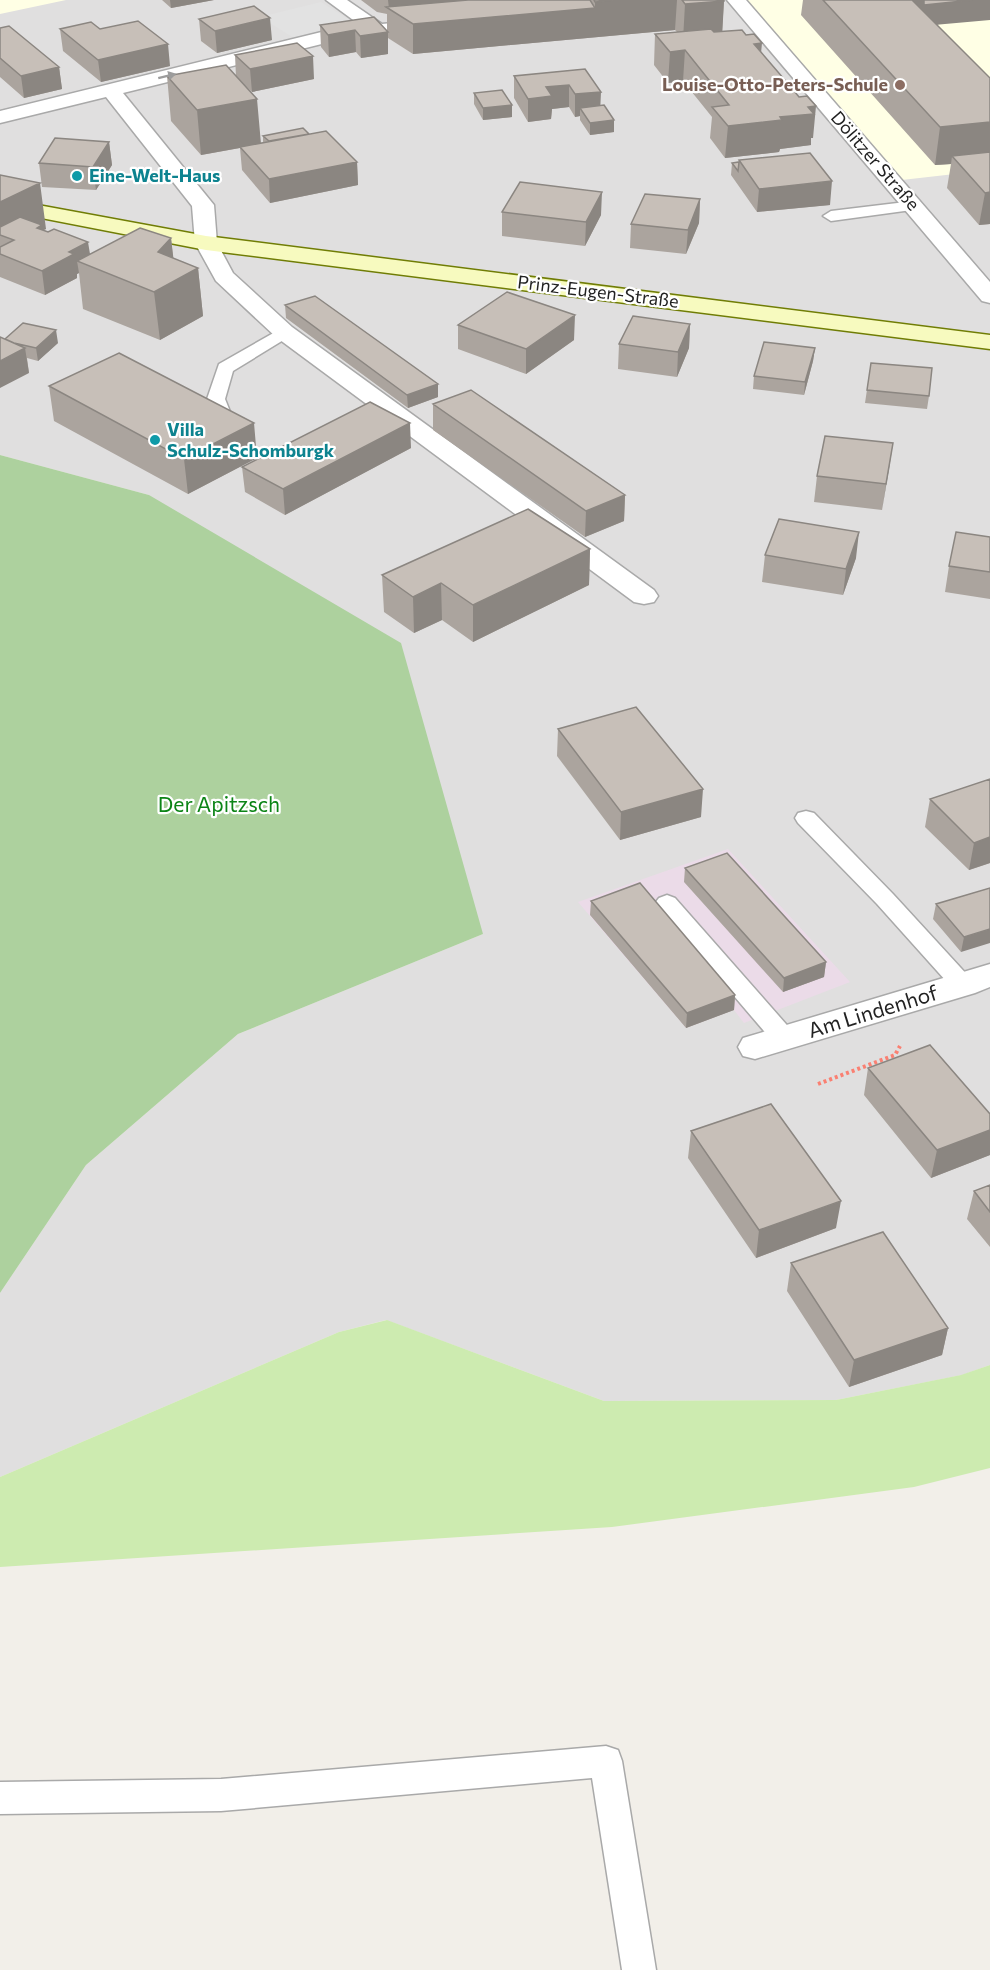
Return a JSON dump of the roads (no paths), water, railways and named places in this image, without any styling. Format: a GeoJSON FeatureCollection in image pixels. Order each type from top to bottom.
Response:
{"type":"FeatureCollection","features":[{"type":"Feature","properties":{"kind":"street"},"geometry":{"type":"LineString","coordinates":[[335,0],[378,29]]}},
{"type":"Feature","properties":{"kind":"street","name":"Dölitzer Straße"},"geometry":{"type":"LineString","coordinates":[[736,0],[990,296]]}},
{"type":"Feature","properties":{"kind":"street"},"geometry":{"type":"LineString","coordinates":[[0,117],[346,32],[449,23]]}},
{"type":"Feature","properties":{"kind":"street"},"geometry":{"type":"LineString","coordinates":[[110,89],[203,205],[206,243],[224,276],[284,332],[644,596]]}},
{"type":"Feature","properties":{"kind":"street","name":"Prinz-Eugen-Straße"},"geometry":{"type":"LineString","coordinates":[[0,204],[206,243],[990,342]]}},
{"type":"Feature","properties":{"kind":"street","name":"Am Lindenhof"},"geometry":{"type":"LineString","coordinates":[[770,1043],[977,980]]}},
{"type":"Feature","properties":{"kind":"lane"},"geometry":{"type":"LineString","coordinates":[[831,216],[914,206]]}},
{"type":"Feature","properties":{"kind":"lane"},"geometry":{"type":"LineString","coordinates":[[224,419],[216,399],[225,368],[284,332]]}},
{"type":"Feature","properties":{"kind":"lane"},"geometry":{"type":"LineString","coordinates":[[806,818],[885,899],[977,980]]}},
{"type":"Feature","properties":{"kind":"lane"},"geometry":{"type":"LineString","coordinates":[[667,903],[770,1043]]}},
{"type":"Feature","properties":{"kind":"lane"},"geometry":{"type":"LineString","coordinates":[[0,1798],[221,1795],[606,1761],[639,1970]]}},
{"type":"Feature","properties":{"kind":"place","name":"Louise-Otto-Peters-Schule"},"geometry":{"type":"Point","coordinates":[900,85]}},
{"type":"Feature","properties":{"kind":"place","name":"Eine-Welt-Haus"},"geometry":{"type":"Point","coordinates":[77,176]}},
{"type":"Feature","properties":{"kind":"place","name":"Villa Schulz-Schomburgk"},"geometry":{"type":"Point","coordinates":[155,440]}},
{"type":"Feature","properties":{"kind":"park label","name":"Der Apitzsch"},"geometry":{"type":"Point","coordinates":[219,805]}}]}
